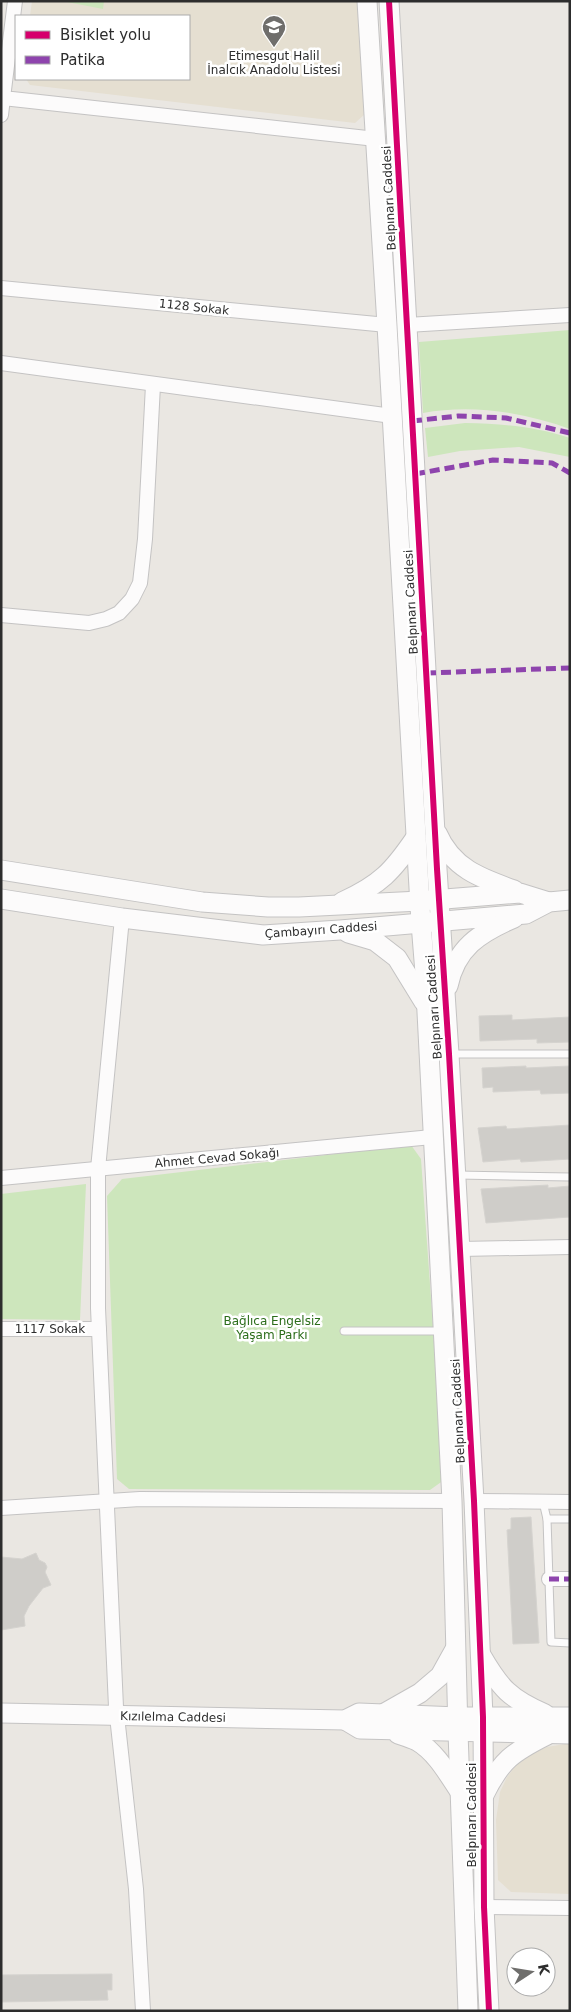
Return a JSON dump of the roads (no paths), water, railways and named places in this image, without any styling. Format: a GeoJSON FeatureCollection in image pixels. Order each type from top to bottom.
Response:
{"type":"FeatureCollection","features":[{"type":"Feature","properties":{"kind":"street"},"geometry":{"type":"LineString","coordinates":[[1,115],[15,1]]}},
{"type":"Feature","properties":{"kind":"street","name":"Belpınarı Caddesi"},"geometry":{"type":"LineString","coordinates":[[367,1],[388,326],[452,1501],[468,2011]]}},
{"type":"Feature","properties":{"kind":"street","name":"Belpınarı Caddesi"},"geometry":{"type":"LineString","coordinates":[[389,1],[438,899],[449,1054],[474,1501],[481,1654],[484,1907],[489,2011]]}},
{"type":"Feature","properties":{"kind":"street"},"geometry":{"type":"LineString","coordinates":[[3,98],[376,139]]}},
{"type":"Feature","properties":{"kind":"street","name":"1128 Sokak"},"geometry":{"type":"LineString","coordinates":[[1,288],[388,326]]}},
{"type":"Feature","properties":{"kind":"street"},"geometry":{"type":"LineString","coordinates":[[407,325],[570,315]]}},
{"type":"Feature","properties":{"kind":"street"},"geometry":{"type":"LineString","coordinates":[[1,363],[392,416]]}},
{"type":"Feature","properties":{"kind":"street"},"geometry":{"type":"LineString","coordinates":[[1,615],[89,623],[106,619],[119,613],[132,599],[140,583],[145,539],[153,384]]}},
{"type":"Feature","properties":{"kind":"street"},"geometry":{"type":"LineString","coordinates":[[434,827],[442,846],[452,858],[465,868],[486,880],[520,893]]}},
{"type":"Feature","properties":{"kind":"street"},"geometry":{"type":"LineString","coordinates":[[334,906],[379,882],[397,864],[416,837]]}},
{"type":"Feature","properties":{"kind":"street","name":"Çambayırı Caddesi"},"geometry":{"type":"LineString","coordinates":[[1,870],[228,905],[299,908],[520,893],[549,902]]}},
{"type":"Feature","properties":{"kind":"street","name":"Çambayırı Caddesi"},"geometry":{"type":"LineString","coordinates":[[1,899],[122,918],[263,935],[526,914],[549,902],[570,900]]}},
{"type":"Feature","properties":{"kind":"street"},"geometry":{"type":"LineString","coordinates":[[445,997],[451,970],[462,951],[499,924],[526,914]]}},
{"type":"Feature","properties":{"kind":"street"},"geometry":{"type":"LineString","coordinates":[[122,918],[98,1170],[99,1329],[118,1715],[122,1772],[136,1889],[143,2011]]}},
{"type":"Feature","properties":{"kind":"street"},"geometry":{"type":"LineString","coordinates":[[340,930],[375,941],[397,958],[426,1006]]}},
{"type":"Feature","properties":{"kind":"street","name":"Ahmet Cevad Sokağı"},"geometry":{"type":"LineString","coordinates":[[1,1178],[432,1137]]}},
{"type":"Feature","properties":{"kind":"street"},"geometry":{"type":"LineString","coordinates":[[460,1249],[570,1247]]}},
{"type":"Feature","properties":{"kind":"street","name":"1117 Sokak"},"geometry":{"type":"LineString","coordinates":[[1,1329],[99,1329]]}},
{"type":"Feature","properties":{"kind":"street"},"geometry":{"type":"LineString","coordinates":[[1,1508],[108,1503],[140,1499],[452,1501]]}},
{"type":"Feature","properties":{"kind":"street"},"geometry":{"type":"LineString","coordinates":[[474,1501],[570,1502]]}},
{"type":"Feature","properties":{"kind":"street"},"geometry":{"type":"LineString","coordinates":[[549,1579],[570,1579]]}},
{"type":"Feature","properties":{"kind":"street"},"geometry":{"type":"LineString","coordinates":[[456,1648],[440,1676],[385,1722],[417,1741],[431,1753],[444,1766],[460,1792]]}},
{"type":"Feature","properties":{"kind":"street"},"geometry":{"type":"LineString","coordinates":[[481,1654],[491,1672],[509,1695],[528,1706],[550,1725],[508,1758],[493,1777],[484,1796]]}},
{"type":"Feature","properties":{"kind":"street","name":"Kızılelma Caddesi"},"geometry":{"type":"LineString","coordinates":[[1,1713],[345,1720],[359,1713],[385,1722],[550,1725],[570,1734]]}},
{"type":"Feature","properties":{"kind":"street","name":"Kızılelma Caddesi"},"geometry":{"type":"LineString","coordinates":[[550,1725],[570,1716]]}},
{"type":"Feature","properties":{"kind":"street"},"geometry":{"type":"LineString","coordinates":[[484,1907],[570,1908]]}},
{"type":"Feature","properties":{"kind":"lane"},"geometry":{"type":"LineString","coordinates":[[449,1054],[570,1054]]}},
{"type":"Feature","properties":{"kind":"lane"},"geometry":{"type":"LineString","coordinates":[[456,1175],[570,1177]]}},
{"type":"Feature","properties":{"kind":"lane"},"geometry":{"type":"LineString","coordinates":[[344,1331],[443,1331]]}},
{"type":"Feature","properties":{"kind":"lane"},"geometry":{"type":"LineString","coordinates":[[543,1502],[547,1519],[551,1642],[570,1643]]}},
{"type":"Feature","properties":{"kind":"lane"},"geometry":{"type":"LineString","coordinates":[[547,1519],[570,1519]]}},
{"type":"Feature","properties":{"kind":"place","name":"Etimesgut Halil İnalcık Anadolu Listesi"},"geometry":{"type":"Point","coordinates":[274,48]}},
{"type":"Feature","properties":{"kind":"park label","name":"Bağlıca Engelsiz Yaşam Parkı"},"geometry":{"type":"Point","coordinates":[272,1328]}}]}
